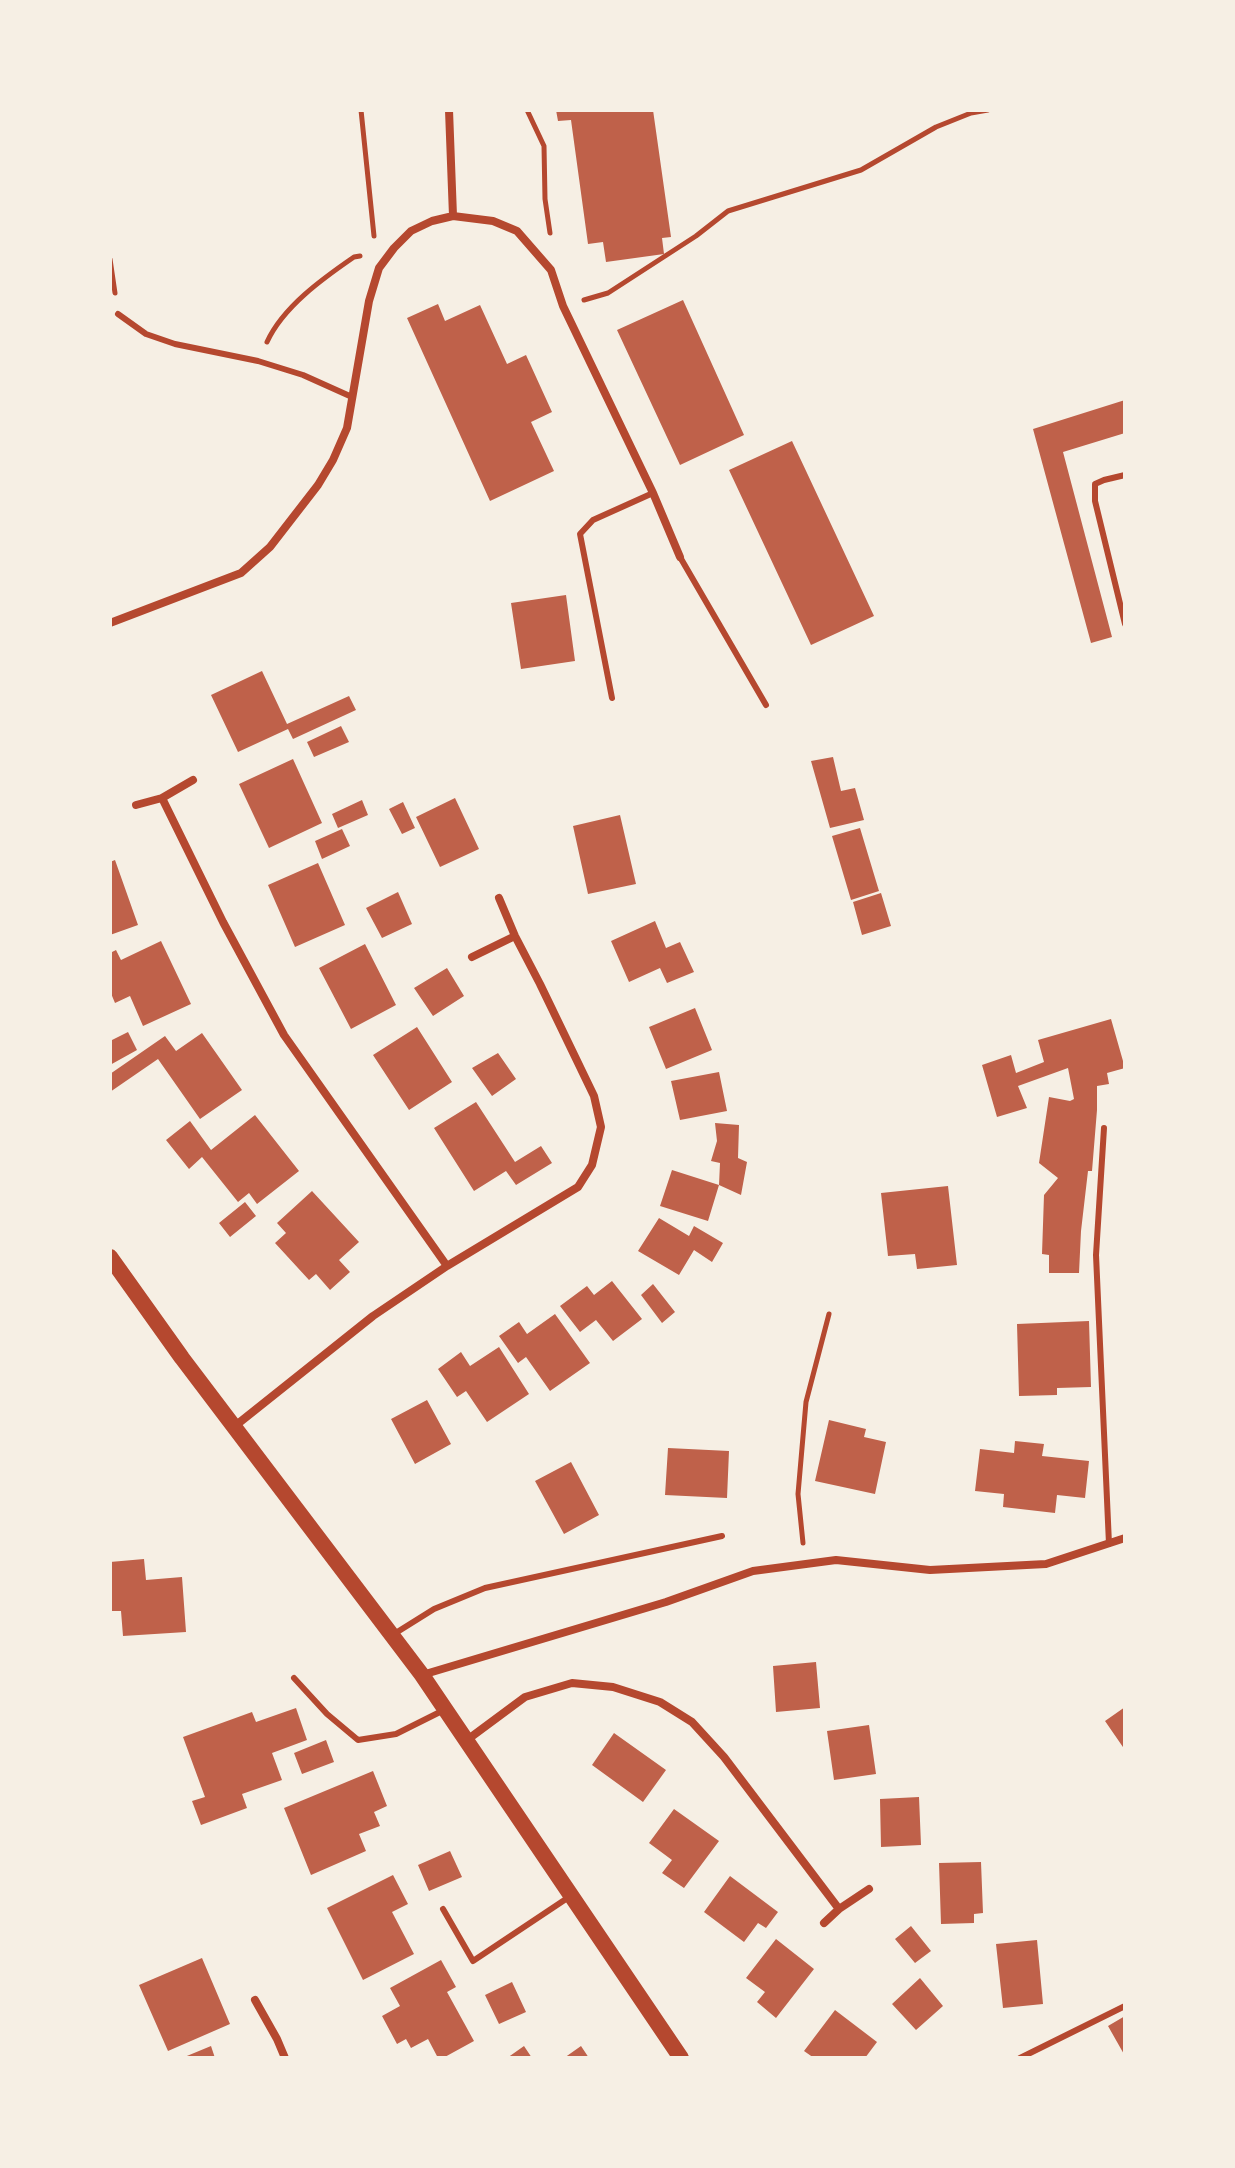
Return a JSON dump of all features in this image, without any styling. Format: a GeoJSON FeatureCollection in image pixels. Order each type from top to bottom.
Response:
{"type":"FeatureCollection","features":[{"type":"Feature","properties":{"kind":"main road"},"geometry":{"type":"LineString","coordinates":[[110,1257],[182,1358],[422,1675],[681,2058]]}},
{"type":"Feature","properties":{"kind":"street"},"geometry":{"type":"LineString","coordinates":[[449,110],[453,216]]}},
{"type":"Feature","properties":{"kind":"street"},"geometry":{"type":"LineString","coordinates":[[110,623],[241,573],[270,547],[318,485],[347,428],[369,301],[379,268],[411,231],[453,216],[493,221],[517,231],[551,270],[563,306],[653,493],[680,557]]}},
{"type":"Feature","properties":{"kind":"street"},"geometry":{"type":"LineString","coordinates":[[136,805],[162,798],[193,780]]}},
{"type":"Feature","properties":{"kind":"street"},"geometry":{"type":"LineString","coordinates":[[162,798],[223,922],[284,1035],[447,1266]]}},
{"type":"Feature","properties":{"kind":"street"},"geometry":{"type":"LineString","coordinates":[[235,1426],[373,1316],[447,1266],[578,1187],[592,1165],[601,1127],[594,1096],[499,898]]}},
{"type":"Feature","properties":{"kind":"street"},"geometry":{"type":"LineString","coordinates":[[472,957],[515,936]]}},
{"type":"Feature","properties":{"kind":"street"},"geometry":{"type":"LineString","coordinates":[[422,1675],[639,1611],[753,1571],[836,1560],[930,1570],[1046,1564],[1125,1538]]}},
{"type":"Feature","properties":{"kind":"street"},"geometry":{"type":"LineString","coordinates":[[467,1740],[525,1697],[572,1683],[613,1687],[660,1702],[692,1722],[724,1757],[839,1909]]}},
{"type":"Feature","properties":{"kind":"street"},"geometry":{"type":"LineString","coordinates":[[824,1923],[869,1889]]}},
{"type":"Feature","properties":{"kind":"street"},"geometry":{"type":"LineString","coordinates":[[255,2000],[285,2058]]}},
{"type":"Feature","properties":{"kind":"lane"},"geometry":{"type":"LineString","coordinates":[[118,314],[146,334],[175,344],[258,361],[303,375],[352,397]]}},
{"type":"Feature","properties":{"kind":"lane"},"geometry":{"type":"LineString","coordinates":[[1125,475],[1095,484],[1095,501],[1125,624]]}},
{"type":"Feature","properties":{"kind":"lane"},"geometry":{"type":"LineString","coordinates":[[612,698],[580,534],[593,520],[653,493]]}},
{"type":"Feature","properties":{"kind":"lane"},"geometry":{"type":"LineString","coordinates":[[680,557],[766,705]]}},
{"type":"Feature","properties":{"kind":"lane"},"geometry":{"type":"LineString","coordinates":[[1104,1128],[1096,1255],[1109,1544]]}},
{"type":"Feature","properties":{"kind":"lane"},"geometry":{"type":"LineString","coordinates":[[392,1636],[434,1609],[485,1588],[722,1536]]}},
{"type":"Feature","properties":{"kind":"lane"},"geometry":{"type":"LineString","coordinates":[[294,1678],[327,1714],[358,1740],[396,1734],[446,1709]]}},
{"type":"Feature","properties":{"kind":"lane"},"geometry":{"type":"LineString","coordinates":[[443,1909],[473,1961],[572,1895]]}},
{"type":"Feature","properties":{"kind":"lane"},"geometry":{"type":"LineString","coordinates":[[1020,2058],[1125,2006]]}},
{"type":"Feature","properties":{"kind":"path"},"geometry":{"type":"LineString","coordinates":[[361,110],[376,253]]}},
{"type":"Feature","properties":{"kind":"path"},"geometry":{"type":"LineString","coordinates":[[527,110],[544,146],[551,270]]}},
{"type":"Feature","properties":{"kind":"path"},"geometry":{"type":"LineString","coordinates":[[563,306],[608,293],[696,236],[728,211],[861,170],[936,127],[971,113],[988,110]]}},
{"type":"Feature","properties":{"kind":"path"},"geometry":{"type":"LineString","coordinates":[[258,361],[273,327],[317,283],[354,257],[394,248]]}},
{"type":"Feature","properties":{"kind":"path"},"geometry":{"type":"LineString","coordinates":[[110,259],[118,314]]}},
{"type":"Feature","properties":{"kind":"path"},"geometry":{"type":"LineString","coordinates":[[806,1564],[798,1494],[806,1402],[829,1314]]}},
{"type":"Feature","properties":{"kind":"building"},"geometry":{"type":"Polygon","coordinates":[[[556,110],[653,110],[671,237],[662,238],[664,254],[606,262],[603,242],[588,244],[571,120],[558,121],[556,110]]]}},
{"type":"Feature","properties":{"kind":"building"},"geometry":{"type":"Polygon","coordinates":[[[683,300],[744,435],[680,465],[617,330],[683,300]]]}},
{"type":"Feature","properties":{"kind":"building"},"geometry":{"type":"Polygon","coordinates":[[[438,304],[445,321],[480,305],[507,364],[526,355],[552,412],[531,422],[554,471],[490,501],[407,318],[438,304]]]}},
{"type":"Feature","properties":{"kind":"building"},"geometry":{"type":"Polygon","coordinates":[[[1125,400],[1125,433],[1063,452],[1112,637],[1091,643],[1033,429],[1125,400]]]}},
{"type":"Feature","properties":{"kind":"building"},"geometry":{"type":"Polygon","coordinates":[[[792,441],[874,616],[811,645],[729,470],[792,441]]]}},
{"type":"Feature","properties":{"kind":"building"},"geometry":{"type":"Polygon","coordinates":[[[566,595],[575,661],[521,669],[511,603],[566,595]]]}},
{"type":"Feature","properties":{"kind":"building"},"geometry":{"type":"Polygon","coordinates":[[[262,671],[287,724],[349,696],[356,710],[293,739],[288,729],[238,752],[211,695],[262,671]]]}},
{"type":"Feature","properties":{"kind":"building"},"geometry":{"type":"Polygon","coordinates":[[[341,726],[349,742],[314,757],[307,742],[341,726]]]}},
{"type":"Feature","properties":{"kind":"building"},"geometry":{"type":"Polygon","coordinates":[[[833,757],[841,791],[855,788],[864,820],[830,828],[811,761],[833,757]]]}},
{"type":"Feature","properties":{"kind":"building"},"geometry":{"type":"Polygon","coordinates":[[[293,759],[322,823],[269,848],[239,784],[293,759]]]}},
{"type":"Feature","properties":{"kind":"building"},"geometry":{"type":"Polygon","coordinates":[[[455,798],[479,849],[440,867],[416,817],[455,798]]]}},
{"type":"Feature","properties":{"kind":"building"},"geometry":{"type":"Polygon","coordinates":[[[362,800],[368,815],[338,828],[332,814],[362,800]]]}},
{"type":"Feature","properties":{"kind":"building"},"geometry":{"type":"Polygon","coordinates":[[[403,802],[415,828],[402,834],[389,809],[403,802]]]}},
{"type":"Feature","properties":{"kind":"building"},"geometry":{"type":"Polygon","coordinates":[[[620,815],[636,884],[588,894],[573,826],[620,815]]]}},
{"type":"Feature","properties":{"kind":"building"},"geometry":{"type":"Polygon","coordinates":[[[860,828],[879,891],[851,900],[832,836],[860,828]]]}},
{"type":"Feature","properties":{"kind":"building"},"geometry":{"type":"Polygon","coordinates":[[[342,829],[350,846],[322,859],[315,841],[342,829]]]}},
{"type":"Feature","properties":{"kind":"building"},"geometry":{"type":"Polygon","coordinates":[[[115,860],[138,925],[110,935],[110,862],[115,860]]]}},
{"type":"Feature","properties":{"kind":"building"},"geometry":{"type":"Polygon","coordinates":[[[318,863],[345,925],[295,947],[268,885],[318,863]]]}},
{"type":"Feature","properties":{"kind":"building"},"geometry":{"type":"Polygon","coordinates":[[[398,892],[412,924],[382,938],[366,908],[398,892]]]}},
{"type":"Feature","properties":{"kind":"building"},"geometry":{"type":"Polygon","coordinates":[[[881,893],[891,926],[862,935],[853,902],[881,893]]]}},
{"type":"Feature","properties":{"kind":"building"},"geometry":{"type":"Polygon","coordinates":[[[655,921],[666,948],[680,942],[694,972],[667,983],[660,968],[629,982],[611,941],[655,921]]]}},
{"type":"Feature","properties":{"kind":"building"},"geometry":{"type":"Polygon","coordinates":[[[161,941],[191,1004],[143,1026],[130,996],[115,1003],[110,991],[110,953],[116,950],[121,960],[161,941]]]}},
{"type":"Feature","properties":{"kind":"building"},"geometry":{"type":"Polygon","coordinates":[[[365,944],[396,1005],[351,1029],[319,968],[365,944]]]}},
{"type":"Feature","properties":{"kind":"building"},"geometry":{"type":"Polygon","coordinates":[[[447,968],[464,996],[433,1016],[414,988],[447,968]]]}},
{"type":"Feature","properties":{"kind":"building"},"geometry":{"type":"Polygon","coordinates":[[[695,1008],[712,1050],[666,1069],[649,1027],[695,1008]]]}},
{"type":"Feature","properties":{"kind":"building"},"geometry":{"type":"Polygon","coordinates":[[[1111,1019],[1125,1068],[1107,1073],[1109,1084],[1097,1086],[1092,1171],[1088,1171],[1079,1273],[1049,1273],[1049,1255],[1042,1254],[1044,1195],[1058,1178],[1039,1163],[1049,1097],[1074,1099],[1068,1068],[1018,1086],[1027,1108],[997,1117],[982,1065],[1011,1055],[1016,1073],[1044,1062],[1038,1040],[1111,1019]]]}},
{"type":"Feature","properties":{"kind":"building"},"geometry":{"type":"Polygon","coordinates":[[[417,1027],[452,1082],[409,1110],[373,1055],[417,1027]]]}},
{"type":"Feature","properties":{"kind":"building"},"geometry":{"type":"Polygon","coordinates":[[[128,1032],[137,1050],[110,1065],[110,1041],[128,1032]]]}},
{"type":"Feature","properties":{"kind":"building"},"geometry":{"type":"Polygon","coordinates":[[[202,1033],[242,1090],[200,1119],[158,1059],[110,1092],[110,1074],[165,1036],[176,1051],[202,1033]]]}},
{"type":"Feature","properties":{"kind":"building"},"geometry":{"type":"Polygon","coordinates":[[[498,1053],[516,1079],[492,1096],[472,1068],[498,1053]]]}},
{"type":"Feature","properties":{"kind":"building"},"geometry":{"type":"Polygon","coordinates":[[[719,1072],[727,1111],[680,1120],[671,1081],[719,1072]]]}},
{"type":"Feature","properties":{"kind":"building"},"geometry":{"type":"Polygon","coordinates":[[[476,1102],[515,1162],[541,1146],[552,1163],[516,1185],[506,1171],[474,1191],[434,1128],[476,1102]]]}},
{"type":"Feature","properties":{"kind":"building"},"geometry":{"type":"Polygon","coordinates":[[[255,1115],[299,1171],[257,1204],[249,1193],[238,1202],[202,1157],[189,1169],[166,1140],[190,1121],[211,1150],[255,1115]]]}},
{"type":"Feature","properties":{"kind":"building"},"geometry":{"type":"Polygon","coordinates":[[[715,1123],[739,1125],[738,1158],[747,1162],[741,1195],[719,1185],[720,1163],[711,1161],[717,1141],[715,1123]]]}},
{"type":"Feature","properties":{"kind":"building"},"geometry":{"type":"Polygon","coordinates":[[[672,1170],[719,1185],[708,1221],[660,1206],[672,1170]]]}},
{"type":"Feature","properties":{"kind":"building"},"geometry":{"type":"Polygon","coordinates":[[[948,1186],[957,1265],[917,1269],[915,1254],[888,1256],[881,1193],[948,1186]]]}},
{"type":"Feature","properties":{"kind":"building"},"geometry":{"type":"Polygon","coordinates":[[[312,1191],[359,1242],[339,1260],[350,1272],[330,1290],[316,1274],[309,1280],[275,1243],[286,1233],[277,1223],[312,1191]]]}},
{"type":"Feature","properties":{"kind":"building"},"geometry":{"type":"Polygon","coordinates":[[[245,1202],[256,1216],[230,1237],[219,1223],[245,1202]]]}},
{"type":"Feature","properties":{"kind":"building"},"geometry":{"type":"Polygon","coordinates":[[[659,1218],[689,1236],[694,1226],[723,1243],[712,1262],[694,1250],[679,1275],[638,1251],[659,1218]]]}},
{"type":"Feature","properties":{"kind":"building"},"geometry":{"type":"Polygon","coordinates":[[[612,1281],[642,1319],[613,1341],[596,1320],[580,1332],[560,1306],[587,1286],[594,1295],[612,1281]]]}},
{"type":"Feature","properties":{"kind":"building"},"geometry":{"type":"Polygon","coordinates":[[[653,1284],[675,1312],[662,1323],[641,1295],[653,1284]]]}},
{"type":"Feature","properties":{"kind":"building"},"geometry":{"type":"Polygon","coordinates":[[[555,1314],[590,1363],[550,1391],[526,1357],[518,1363],[499,1336],[519,1322],[527,1334],[555,1314]]]}},
{"type":"Feature","properties":{"kind":"building"},"geometry":{"type":"Polygon","coordinates":[[[1089,1321],[1091,1387],[1057,1388],[1057,1395],[1019,1396],[1017,1324],[1089,1321]]]}},
{"type":"Feature","properties":{"kind":"building"},"geometry":{"type":"Polygon","coordinates":[[[499,1347],[529,1394],[487,1422],[466,1391],[457,1397],[438,1369],[461,1352],[470,1366],[499,1347]]]}},
{"type":"Feature","properties":{"kind":"building"},"geometry":{"type":"Polygon","coordinates":[[[427,1400],[451,1444],[415,1464],[391,1419],[427,1400]]]}},
{"type":"Feature","properties":{"kind":"building"},"geometry":{"type":"Polygon","coordinates":[[[829,1420],[866,1429],[864,1437],[886,1442],[875,1494],[815,1481],[829,1420]]]}},
{"type":"Feature","properties":{"kind":"building"},"geometry":{"type":"Polygon","coordinates":[[[1015,1441],[1044,1444],[1042,1456],[1089,1461],[1085,1498],[1057,1495],[1055,1513],[1003,1507],[1004,1494],[975,1491],[980,1449],[1014,1453],[1015,1441]]]}},
{"type":"Feature","properties":{"kind":"building"},"geometry":{"type":"Polygon","coordinates":[[[668,1448],[729,1451],[727,1498],[665,1495],[668,1448]]]}},
{"type":"Feature","properties":{"kind":"building"},"geometry":{"type":"Polygon","coordinates":[[[571,1462],[599,1515],[564,1534],[535,1481],[571,1462]]]}},
{"type":"Feature","properties":{"kind":"building"},"geometry":{"type":"Polygon","coordinates":[[[144,1559],[146,1580],[182,1577],[186,1632],[123,1636],[121,1611],[110,1611],[110,1562],[144,1559]]]}},
{"type":"Feature","properties":{"kind":"building"},"geometry":{"type":"Polygon","coordinates":[[[816,1662],[820,1708],[776,1712],[773,1666],[816,1662]]]}},
{"type":"Feature","properties":{"kind":"building"},"geometry":{"type":"Polygon","coordinates":[[[1125,1707],[1125,1750],[1105,1721],[1125,1707]]]}},
{"type":"Feature","properties":{"kind":"building"},"geometry":{"type":"Polygon","coordinates":[[[296,1708],[307,1740],[272,1753],[282,1780],[242,1794],[247,1808],[201,1825],[192,1801],[205,1797],[183,1737],[252,1712],[256,1722],[296,1708]]]}},
{"type":"Feature","properties":{"kind":"building"},"geometry":{"type":"Polygon","coordinates":[[[869,1725],[876,1774],[834,1780],[827,1731],[869,1725]]]}},
{"type":"Feature","properties":{"kind":"building"},"geometry":{"type":"Polygon","coordinates":[[[614,1733],[666,1770],[643,1802],[592,1765],[614,1733]]]}},
{"type":"Feature","properties":{"kind":"building"},"geometry":{"type":"Polygon","coordinates":[[[326,1740],[334,1762],[302,1774],[294,1753],[326,1740]]]}},
{"type":"Feature","properties":{"kind":"building"},"geometry":{"type":"Polygon","coordinates":[[[373,1771],[387,1806],[374,1812],[380,1826],[359,1834],[366,1851],[311,1875],[284,1808],[373,1771]]]}},
{"type":"Feature","properties":{"kind":"building"},"geometry":{"type":"Polygon","coordinates":[[[919,1797],[921,1845],[881,1847],[880,1799],[919,1797]]]}},
{"type":"Feature","properties":{"kind":"building"},"geometry":{"type":"Polygon","coordinates":[[[674,1809],[719,1841],[684,1888],[662,1873],[672,1860],[649,1843],[674,1809]]]}},
{"type":"Feature","properties":{"kind":"building"},"geometry":{"type":"Polygon","coordinates":[[[450,1851],[462,1877],[429,1891],[418,1865],[450,1851]]]}},
{"type":"Feature","properties":{"kind":"building"},"geometry":{"type":"Polygon","coordinates":[[[981,1862],[983,1913],[974,1914],[974,1923],[941,1924],[939,1863],[981,1862]]]}},
{"type":"Feature","properties":{"kind":"building"},"geometry":{"type":"Polygon","coordinates":[[[393,1875],[408,1904],[392,1912],[414,1954],[363,1980],[327,1908],[393,1875]]]}},
{"type":"Feature","properties":{"kind":"building"},"geometry":{"type":"Polygon","coordinates":[[[730,1876],[778,1912],[766,1928],[758,1923],[744,1942],[704,1912],[730,1876]]]}},
{"type":"Feature","properties":{"kind":"building"},"geometry":{"type":"Polygon","coordinates":[[[911,1926],[931,1951],[915,1963],[895,1939],[911,1926]]]}},
{"type":"Feature","properties":{"kind":"building"},"geometry":{"type":"Polygon","coordinates":[[[776,1939],[814,1969],[776,2018],[757,2002],[765,1992],[746,1978],[776,1939]]]}},
{"type":"Feature","properties":{"kind":"building"},"geometry":{"type":"Polygon","coordinates":[[[1037,1940],[1043,2004],[1003,2008],[996,1944],[1037,1940]]]}},
{"type":"Feature","properties":{"kind":"building"},"geometry":{"type":"Polygon","coordinates":[[[202,1958],[230,2024],[168,2051],[139,1985],[202,1958]]]}},
{"type":"Feature","properties":{"kind":"building"},"geometry":{"type":"Polygon","coordinates":[[[441,1960],[456,1987],[447,1992],[474,2041],[438,2058],[428,2039],[411,2048],[406,2039],[397,2044],[382,2016],[400,2006],[390,1988],[441,1960]]]}},
{"type":"Feature","properties":{"kind":"building"},"geometry":{"type":"Polygon","coordinates":[[[920,1978],[943,2006],[916,2030],[892,2004],[920,1978]]]}},
{"type":"Feature","properties":{"kind":"building"},"geometry":{"type":"Polygon","coordinates":[[[512,1982],[526,2012],[499,2024],[485,1995],[512,1982]]]}},
{"type":"Feature","properties":{"kind":"building"},"geometry":{"type":"Polygon","coordinates":[[[835,2010],[877,2042],[865,2058],[814,2058],[804,2051],[835,2010]]]}},
{"type":"Feature","properties":{"kind":"building"},"geometry":{"type":"Polygon","coordinates":[[[1125,2016],[1125,2056],[1108,2026],[1125,2016]]]}},
{"type":"Feature","properties":{"kind":"building"},"geometry":{"type":"Polygon","coordinates":[[[211,2046],[215,2058],[182,2058],[211,2046]]]}},
{"type":"Feature","properties":{"kind":"building"},"geometry":{"type":"Polygon","coordinates":[[[524,2046],[532,2058],[507,2058],[524,2046]]]}},
{"type":"Feature","properties":{"kind":"building"},"geometry":{"type":"Polygon","coordinates":[[[581,2046],[589,2058],[564,2058],[581,2046]]]}}]}
